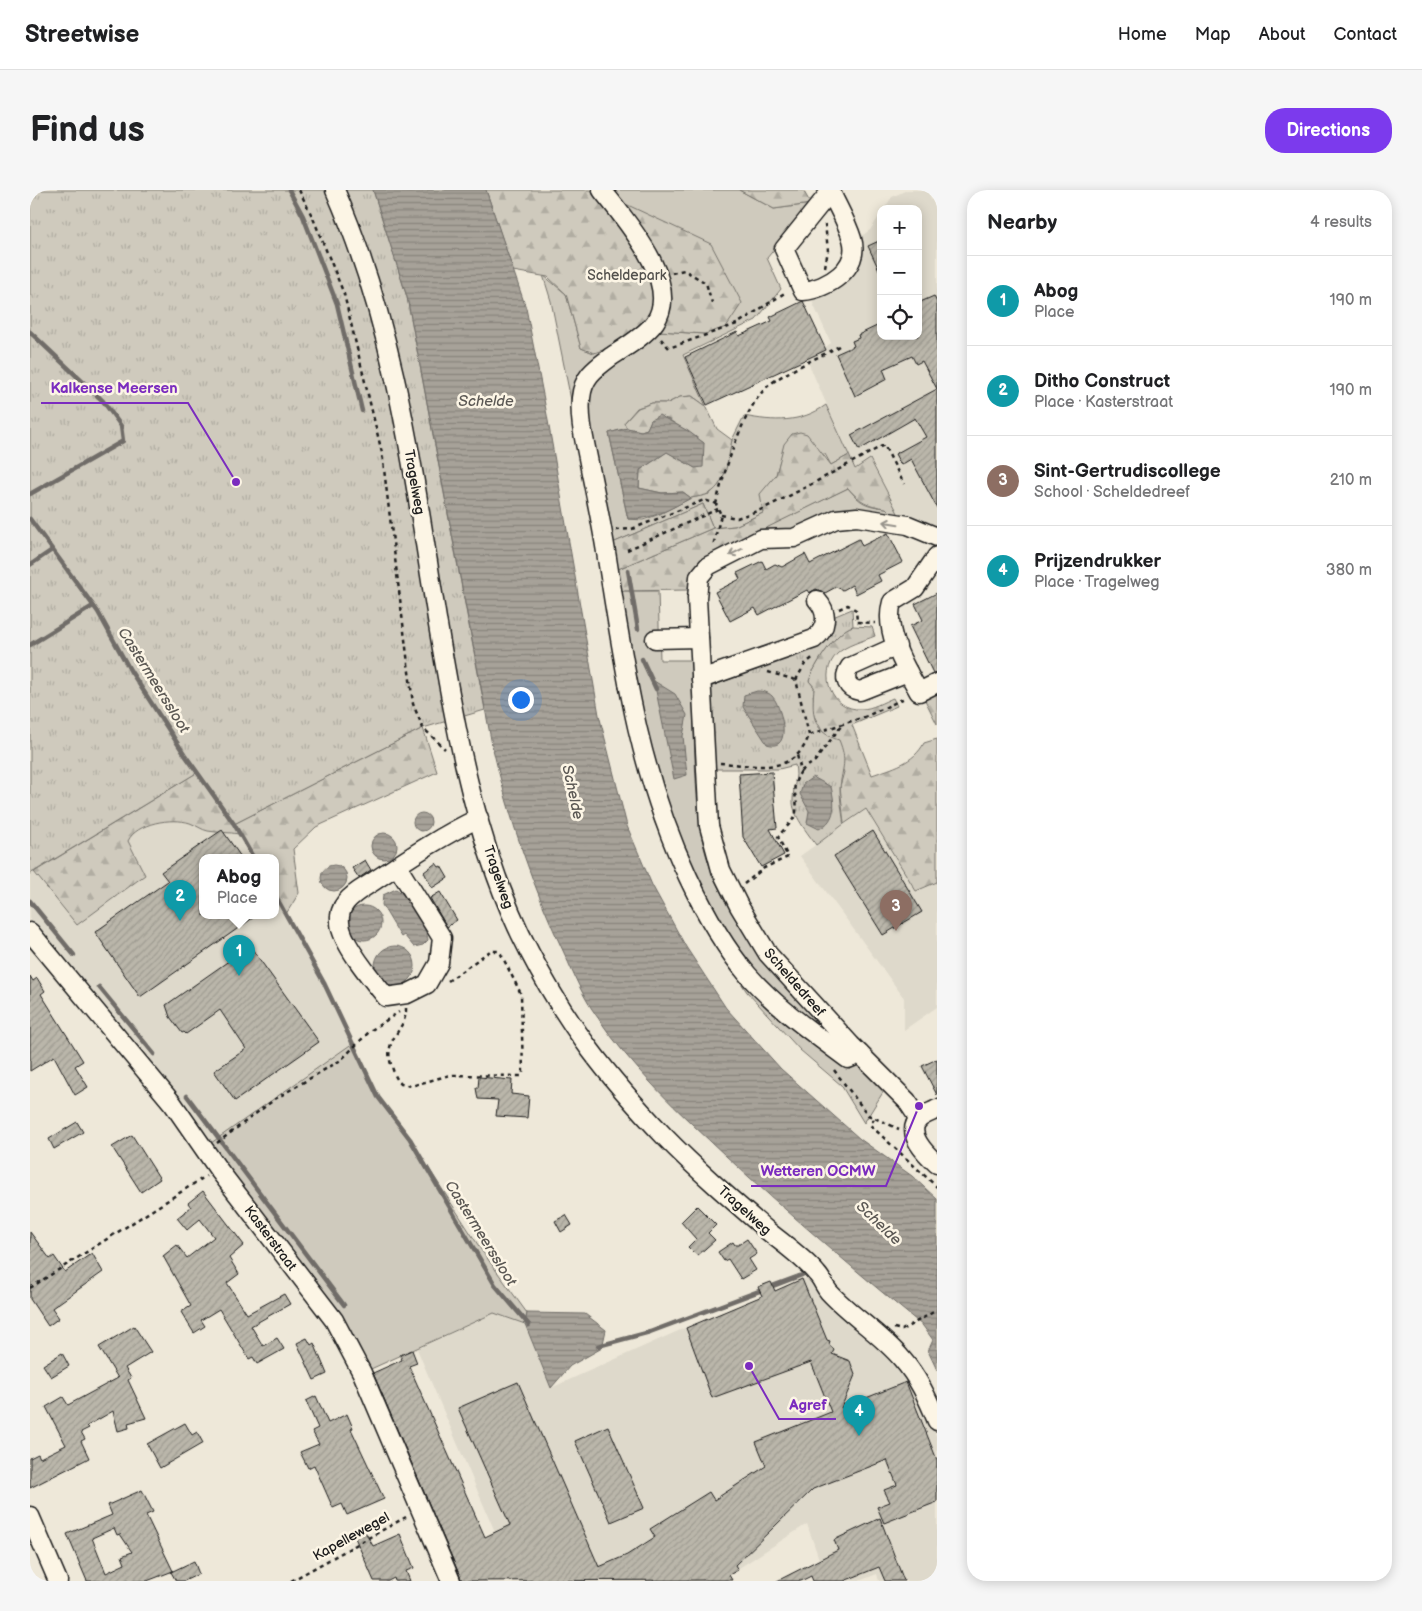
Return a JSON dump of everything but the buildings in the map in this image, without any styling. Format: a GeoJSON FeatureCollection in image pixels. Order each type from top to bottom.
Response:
{"type":"FeatureCollection","features":[{"type":"Feature","properties":{"kind":"street","name":"Tragelweg"},"geometry":{"type":"LineString","coordinates":[[335,190],[367,272],[386,337],[416,487],[451,702],[463,761],[479,818],[510,912],[528,949],[571,1026],[597,1062],[665,1137],[735,1202],[818,1274],[828,1290],[902,1358],[915,1376],[937,1421]]}},
{"type":"Feature","properties":{"kind":"street"},"geometry":{"type":"LineString","coordinates":[[602,190],[636,235],[657,269],[663,305],[655,323],[626,347],[596,367],[586,377],[582,388],[582,424],[629,694],[641,750],[673,844],[699,900],[732,953],[773,1001],[848,1059],[860,1054]]}},
{"type":"Feature","properties":{"kind":"street"},"geometry":{"type":"LineString","coordinates":[[827,195],[853,241],[851,258],[844,271],[829,283],[815,290],[803,291],[784,249],[827,195]]}},
{"type":"Feature","properties":{"kind":"street"},"geometry":{"type":"LineString","coordinates":[[704,761],[697,598],[699,577],[708,566],[761,539],[794,538],[846,517],[908,526],[937,537]]}},
{"type":"Feature","properties":{"kind":"street"},"geometry":{"type":"LineString","coordinates":[[937,556],[915,588],[892,602],[889,612],[890,624],[897,646],[919,692],[937,683]]}},
{"type":"Feature","properties":{"kind":"street"},"geometry":{"type":"LineString","coordinates":[[701,679],[814,639],[820,634],[825,625],[825,616],[817,600]]}},
{"type":"Feature","properties":{"kind":"street"},"geometry":{"type":"LineString","coordinates":[[655,639],[699,638]]}},
{"type":"Feature","properties":{"kind":"street"},"geometry":{"type":"LineString","coordinates":[[897,646],[850,667],[845,677],[847,683],[854,690],[860,691],[908,672]]}},
{"type":"Feature","properties":{"kind":"street","name":"Scheldedreef"},"geometry":{"type":"LineString","coordinates":[[704,761],[708,826],[721,870],[739,906],[768,954],[860,1054],[907,1101],[917,1126],[920,1147],[937,1164]]}},
{"type":"Feature","properties":{"kind":"street"},"geometry":{"type":"LineString","coordinates":[[397,866],[442,938],[439,963],[427,984],[407,994],[386,997],[365,971],[340,929],[340,912],[345,903],[356,892],[397,866],[456,829],[479,818]]}},
{"type":"Feature","properties":{"kind":"street","name":"Kasterstraat"},"geometry":{"type":"LineString","coordinates":[[30,932],[173,1104],[218,1168],[334,1320],[362,1373],[451,1581]]}},
{"type":"Feature","properties":{"kind":"street"},"geometry":{"type":"LineString","coordinates":[[917,1126],[937,1109]]}},
{"type":"Feature","properties":{"kind":"street"},"geometry":{"type":"LineString","coordinates":[[30,1516],[58,1581]]}},
{"type":"Feature","properties":{"kind":"path"},"geometry":{"type":"LineString","coordinates":[[299,190],[313,218],[344,294],[382,453],[413,704],[423,728],[454,757],[463,761]]}},
{"type":"Feature","properties":{"kind":"path"},"geometry":{"type":"LineString","coordinates":[[827,195],[828,242],[824,265],[829,283]]}},
{"type":"Feature","properties":{"kind":"path"},"geometry":{"type":"LineString","coordinates":[[658,276],[684,270],[706,283],[712,303]]}},
{"type":"Feature","properties":{"kind":"path"},"geometry":{"type":"LineString","coordinates":[[650,327],[670,348],[737,324],[800,284]]}},
{"type":"Feature","properties":{"kind":"path"},"geometry":{"type":"LineString","coordinates":[[708,566],[721,515],[716,504],[732,452],[759,396],[769,385],[839,346]]}},
{"type":"Feature","properties":{"kind":"path"},"geometry":{"type":"LineString","coordinates":[[721,515],[737,518],[760,510],[884,445],[904,484]]}},
{"type":"Feature","properties":{"kind":"path"},"geometry":{"type":"LineString","coordinates":[[602,532],[632,529],[704,500],[716,504]]}},
{"type":"Feature","properties":{"kind":"path"},"geometry":{"type":"LineString","coordinates":[[627,550],[718,509]]}},
{"type":"Feature","properties":{"kind":"path"},"geometry":{"type":"LineString","coordinates":[[835,611],[848,605],[856,610],[857,622],[890,624]]}},
{"type":"Feature","properties":{"kind":"path"},"geometry":{"type":"LineString","coordinates":[[704,761],[773,767],[785,764],[797,755],[804,748],[809,735],[796,680],[805,664],[816,655]]}},
{"type":"Feature","properties":{"kind":"path"},"geometry":{"type":"LineString","coordinates":[[753,660],[767,671],[796,680]]}},
{"type":"Feature","properties":{"kind":"path"},"geometry":{"type":"LineString","coordinates":[[809,735],[867,716],[919,692]]}},
{"type":"Feature","properties":{"kind":"path"},"geometry":{"type":"LineString","coordinates":[[744,884],[764,868],[788,857],[778,837],[785,825],[792,821],[796,811],[793,783],[801,771],[815,761],[842,724]]}},
{"type":"Feature","properties":{"kind":"path"},"geometry":{"type":"LineString","coordinates":[[797,755],[801,771]]}},
{"type":"Feature","properties":{"kind":"path"},"geometry":{"type":"LineString","coordinates":[[406,1007],[406,1015],[389,1046],[390,1061],[397,1080],[404,1085],[411,1086],[433,1078],[450,1075],[516,1078],[522,1075],[523,1005],[519,987],[498,951],[490,951],[447,982]]}},
{"type":"Feature","properties":{"kind":"path"},"geometry":{"type":"LineString","coordinates":[[219,1142],[275,1099],[341,1060],[370,1031],[406,1007],[414,1004]]}},
{"type":"Feature","properties":{"kind":"path"},"geometry":{"type":"LineString","coordinates":[[828,1063],[840,1076],[868,1116],[889,1127],[917,1126]]}},
{"type":"Feature","properties":{"kind":"path"},"geometry":{"type":"LineString","coordinates":[[874,1119],[870,1125],[937,1187]]}},
{"type":"Feature","properties":{"kind":"path"},"geometry":{"type":"LineString","coordinates":[[30,1288],[218,1168]]}},
{"type":"Feature","properties":{"kind":"path"},"geometry":{"type":"LineString","coordinates":[[902,1330],[937,1310]]}},
{"type":"Feature","properties":{"kind":"path","name":"Kapellewegel"},"geometry":{"type":"LineString","coordinates":[[291,1581],[420,1509]]}},
{"type":"Feature","properties":{"kind":"shaded area"},"geometry":{"type":"Polygon","coordinates":[[[907,190],[927,190],[937,210],[937,530],[899,515],[871,459],[855,469],[807,360],[831,343],[810,297],[830,289],[857,239],[870,230],[877,220],[877,340],[922,340],[922,205],[887,205],[892,197],[907,190]]]}},
{"type":"Feature","properties":{"kind":"shaded area"},"geometry":{"type":"Polygon","coordinates":[[[866,809],[916,891],[937,882],[937,1007],[904,1030],[904,998],[800,856],[866,809]]]}},
{"type":"Feature","properties":{"kind":"shaded area"},"geometry":{"type":"Polygon","coordinates":[[[171,820],[190,823],[207,831],[239,834],[251,854],[199,854],[199,919],[279,919],[279,903],[353,1043],[204,1148],[30,932],[30,874],[34,872],[77,924],[132,832],[139,827],[171,820]]]}},
{"type":"Feature","properties":{"kind":"shaded area"},"geometry":{"type":"Polygon","coordinates":[[[806,1278],[822,1296],[871,1340],[909,1381],[926,1409],[937,1438],[937,1581],[879,1581],[877,1574],[859,1581],[848,1581],[838,1551],[819,1559],[807,1524],[719,1581],[516,1581],[417,1349],[494,1313],[525,1324],[551,1388],[687,1327],[806,1278]]]}},
{"type":"Feature","properties":{"kind":"green space"},"geometry":{"type":"Polygon","coordinates":[[[30,190],[373,190],[407,297],[485,710],[423,728],[234,824],[198,772],[30,874],[30,190]]]}},
{"type":"Feature","properties":{"kind":"green space","name":"Scheldepark"},"geometry":{"type":"Polygon","coordinates":[[[486,190],[603,190],[617,200],[711,244],[742,303],[726,327],[705,334],[659,331],[594,353],[581,348],[566,294],[548,277],[513,271],[486,190]]]}},
{"type":"Feature","properties":{"kind":"green space"},"geometry":{"type":"Polygon","coordinates":[[[603,190],[739,190],[774,209],[811,204],[767,258],[781,289],[756,320],[683,355],[706,406],[692,396],[680,397],[668,403],[652,403],[637,408],[624,423],[627,428],[609,433],[628,519],[643,520],[660,514],[691,498],[710,494],[720,483],[725,471],[732,440],[744,416],[787,420],[807,415],[826,405],[849,455],[831,465],[825,454],[780,460],[776,475],[769,484],[763,513],[735,526],[713,528],[703,504],[608,545],[618,569],[618,591],[658,591],[660,660],[691,660],[698,806],[700,827],[709,865],[725,901],[747,936],[772,969],[829,1032],[885,1089],[864,1123],[841,1085],[800,1050],[747,992],[708,933],[676,873],[653,818],[625,710],[573,410],[551,301],[543,275],[566,294],[581,348],[594,353],[659,331],[705,334],[617,200],[603,190]]]}},
{"type":"Feature","properties":{"kind":"green space"},"geometry":{"type":"Polygon","coordinates":[[[739,190],[803,190],[811,204],[774,209],[739,190]]]}},
{"type":"Feature","properties":{"kind":"green space"},"geometry":{"type":"Polygon","coordinates":[[[692,396],[706,406],[717,429],[732,440],[726,469],[720,483],[710,493],[691,498],[683,492],[662,493],[639,488],[640,470],[667,452],[695,468],[704,443],[668,419],[651,420],[647,429],[641,431],[627,428],[624,423],[638,408],[652,403],[668,403],[680,397],[692,396]]]}},
{"type":"Feature","properties":{"kind":"green space"},"geometry":{"type":"Polygon","coordinates":[[[800,432],[807,434],[831,465],[849,455],[855,469],[870,459],[899,515],[893,515],[886,508],[864,502],[848,488],[703,559],[691,574],[689,590],[618,591],[618,569],[713,528],[735,526],[763,513],[760,494],[776,475],[784,444],[792,434],[800,432]]]}},
{"type":"Feature","properties":{"kind":"green space"},"geometry":{"type":"Polygon","coordinates":[[[848,488],[864,503],[886,508],[893,515],[734,543],[848,488]]]}},
{"type":"Feature","properties":{"kind":"green space"},"geometry":{"type":"Polygon","coordinates":[[[703,504],[713,528],[618,569],[608,545],[703,504]]]}},
{"type":"Feature","properties":{"kind":"green space"},"geometry":{"type":"Polygon","coordinates":[[[852,609],[853,626],[833,641],[816,666],[809,681],[814,687],[813,705],[815,720],[823,732],[839,740],[844,759],[840,788],[844,824],[816,845],[801,824],[793,806],[795,765],[779,769],[713,769],[710,687],[820,643],[833,617],[852,609]]]}},
{"type":"Feature","properties":{"kind":"green space"},"geometry":{"type":"Polygon","coordinates":[[[853,626],[872,627],[875,636],[841,651],[831,662],[828,671],[828,681],[835,698],[851,708],[869,708],[893,698],[897,706],[852,725],[872,775],[902,764],[920,750],[924,743],[937,739],[937,882],[916,891],[866,809],[844,824],[840,786],[844,772],[812,712],[814,687],[809,681],[812,674],[833,641],[853,626]]]}},
{"type":"Feature","properties":{"kind":"green space"},"geometry":{"type":"Polygon","coordinates":[[[937,690],[937,724],[923,696],[937,690]]]}},
{"type":"Feature","properties":{"kind":"green space"},"geometry":{"type":"Polygon","coordinates":[[[423,728],[437,772],[316,827],[293,849],[299,893],[286,914],[279,902],[279,854],[251,854],[239,834],[208,831],[182,821],[155,823],[146,826],[132,835],[128,841],[145,875],[77,925],[34,872],[198,772],[234,824],[423,728]]]}},
{"type":"Feature","properties":{"kind":"green space"},"geometry":{"type":"Polygon","coordinates":[[[353,1043],[378,1097],[410,1139],[482,1251],[527,1313],[525,1324],[494,1313],[362,1373],[204,1148],[353,1043]]]}},
{"type":"Feature","properties":{"kind":"water","name":"Schelde"},"geometry":{"type":"Polygon","coordinates":[[[373,190],[486,190],[526,308],[547,415],[599,715],[627,826],[652,885],[686,947],[726,1008],[781,1069],[860,1139],[912,1176],[937,1199],[937,1370],[928,1351],[933,1340],[923,1326],[774,1200],[674,1106],[625,1054],[591,1008],[579,986],[532,878],[514,826],[492,745],[407,297],[373,190]]]}},
{"type":"Feature","properties":{"kind":"water"},"geometry":{"type":"Polygon","coordinates":[[[659,415],[688,431],[704,443],[703,467],[695,468],[667,452],[640,470],[639,488],[662,493],[683,492],[691,498],[653,516],[628,519],[609,433],[627,428],[641,431],[647,429],[651,420],[659,415]]]}},
{"type":"Feature","properties":{"kind":"water"},"geometry":{"type":"Polygon","coordinates":[[[654,681],[675,694],[687,715],[683,736],[687,775],[674,779],[654,681]]]}},
{"type":"Feature","properties":{"kind":"water"},"geometry":{"type":"Polygon","coordinates":[[[757,691],[770,695],[779,709],[783,735],[780,742],[775,745],[767,744],[743,707],[744,695],[757,691]]]}},
{"type":"Feature","properties":{"kind":"water"},"geometry":{"type":"Polygon","coordinates":[[[813,777],[831,787],[834,805],[829,821],[819,829],[807,823],[809,811],[800,794],[803,784],[813,777]]]}},
{"type":"Feature","properties":{"kind":"water"},"geometry":{"type":"Polygon","coordinates":[[[418,813],[426,813],[431,818],[429,829],[418,831],[413,826],[413,818],[418,813]]]}},
{"type":"Feature","properties":{"kind":"water"},"geometry":{"type":"Polygon","coordinates":[[[384,833],[394,836],[397,846],[394,856],[384,859],[374,856],[371,846],[374,836],[384,833]]]}},
{"type":"Feature","properties":{"kind":"water"},"geometry":{"type":"Polygon","coordinates":[[[334,865],[344,868],[347,878],[344,888],[334,891],[324,888],[321,878],[324,868],[334,865]]]}},
{"type":"Feature","properties":{"kind":"water"},"geometry":{"type":"Polygon","coordinates":[[[396,889],[406,898],[424,928],[428,940],[423,945],[414,947],[404,935],[401,937],[382,905],[383,895],[396,889]]]}},
{"type":"Feature","properties":{"kind":"water"},"geometry":{"type":"Polygon","coordinates":[[[364,906],[376,911],[381,923],[376,935],[364,940],[352,935],[347,923],[352,911],[364,906]]]}},
{"type":"Feature","properties":{"kind":"water"},"geometry":{"type":"Polygon","coordinates":[[[399,946],[406,949],[412,955],[415,966],[414,974],[406,983],[399,986],[391,986],[384,983],[376,974],[375,962],[378,955],[387,947],[399,946]]]}},
{"type":"Feature","properties":{"kind":"water"},"geometry":{"type":"Polygon","coordinates":[[[527,1313],[585,1314],[606,1330],[602,1348],[570,1366],[551,1388],[525,1324],[527,1313]]]}},
{"type":"Feature","properties":{"kind":"waterway"},"geometry":{"type":"LineString","coordinates":[[289,190],[303,216],[337,304],[362,411]]}},
{"type":"Feature","properties":{"kind":"waterway","name":"Castermeerssloot"},"geometry":{"type":"LineString","coordinates":[[30,332],[103,401],[121,426],[123,441],[30,494]]}},
{"type":"Feature","properties":{"kind":"waterway","name":"Castermeerssloot"},"geometry":{"type":"LineString","coordinates":[[30,519],[98,612],[130,670],[185,755],[234,824],[251,854]]}},
{"type":"Feature","properties":{"kind":"waterway"},"geometry":{"type":"LineString","coordinates":[[30,565],[52,550]]}},
{"type":"Feature","properties":{"kind":"waterway"},"geometry":{"type":"LineString","coordinates":[[628,570],[638,629]]}},
{"type":"Feature","properties":{"kind":"waterway"},"geometry":{"type":"LineString","coordinates":[[30,645],[93,606]]}},
{"type":"Feature","properties":{"kind":"waterway"},"geometry":{"type":"LineString","coordinates":[[642,659],[656,689]]}},
{"type":"Feature","properties":{"kind":"waterway"},"geometry":{"type":"LineString","coordinates":[[30,901],[74,955]]}},
{"type":"Feature","properties":{"kind":"waterway","name":"Castermeerssloot"},"geometry":{"type":"LineString","coordinates":[[279,902],[324,983],[378,1097],[410,1139],[495,1285],[529,1325]]}},
{"type":"Feature","properties":{"kind":"waterway"},"geometry":{"type":"LineString","coordinates":[[99,987],[154,1054]]}},
{"type":"Feature","properties":{"kind":"waterway"},"geometry":{"type":"LineString","coordinates":[[187,1096],[344,1305]]}},
{"type":"Feature","properties":{"kind":"waterway","name":"Castermeerssloot"},"geometry":{"type":"LineString","coordinates":[[598,1346],[650,1332],[802,1275]]}},
{"type":"Feature","properties":{"kind":"place","name":"Kalkense Meersen"},"geometry":{"type":"Point","coordinates":[236,482]}},
{"type":"Feature","properties":{"kind":"place","name":"Ditho Construct"},"geometry":{"type":"Point","coordinates":[180,921]}},
{"type":"Feature","properties":{"kind":"place","name":"Sint-Gertrudiscollege"},"geometry":{"type":"Point","coordinates":[896,931]}},
{"type":"Feature","properties":{"kind":"place","name":"Abog"},"geometry":{"type":"Point","coordinates":[239,976]}},
{"type":"Feature","properties":{"kind":"place","name":"Wetteren OCMW"},"geometry":{"type":"Point","coordinates":[919,1106]}},
{"type":"Feature","properties":{"kind":"place","name":"Agref"},"geometry":{"type":"Point","coordinates":[749,1366]}},
{"type":"Feature","properties":{"kind":"place","name":"Prijzendrukker"},"geometry":{"type":"Point","coordinates":[859,1436]}}]}
